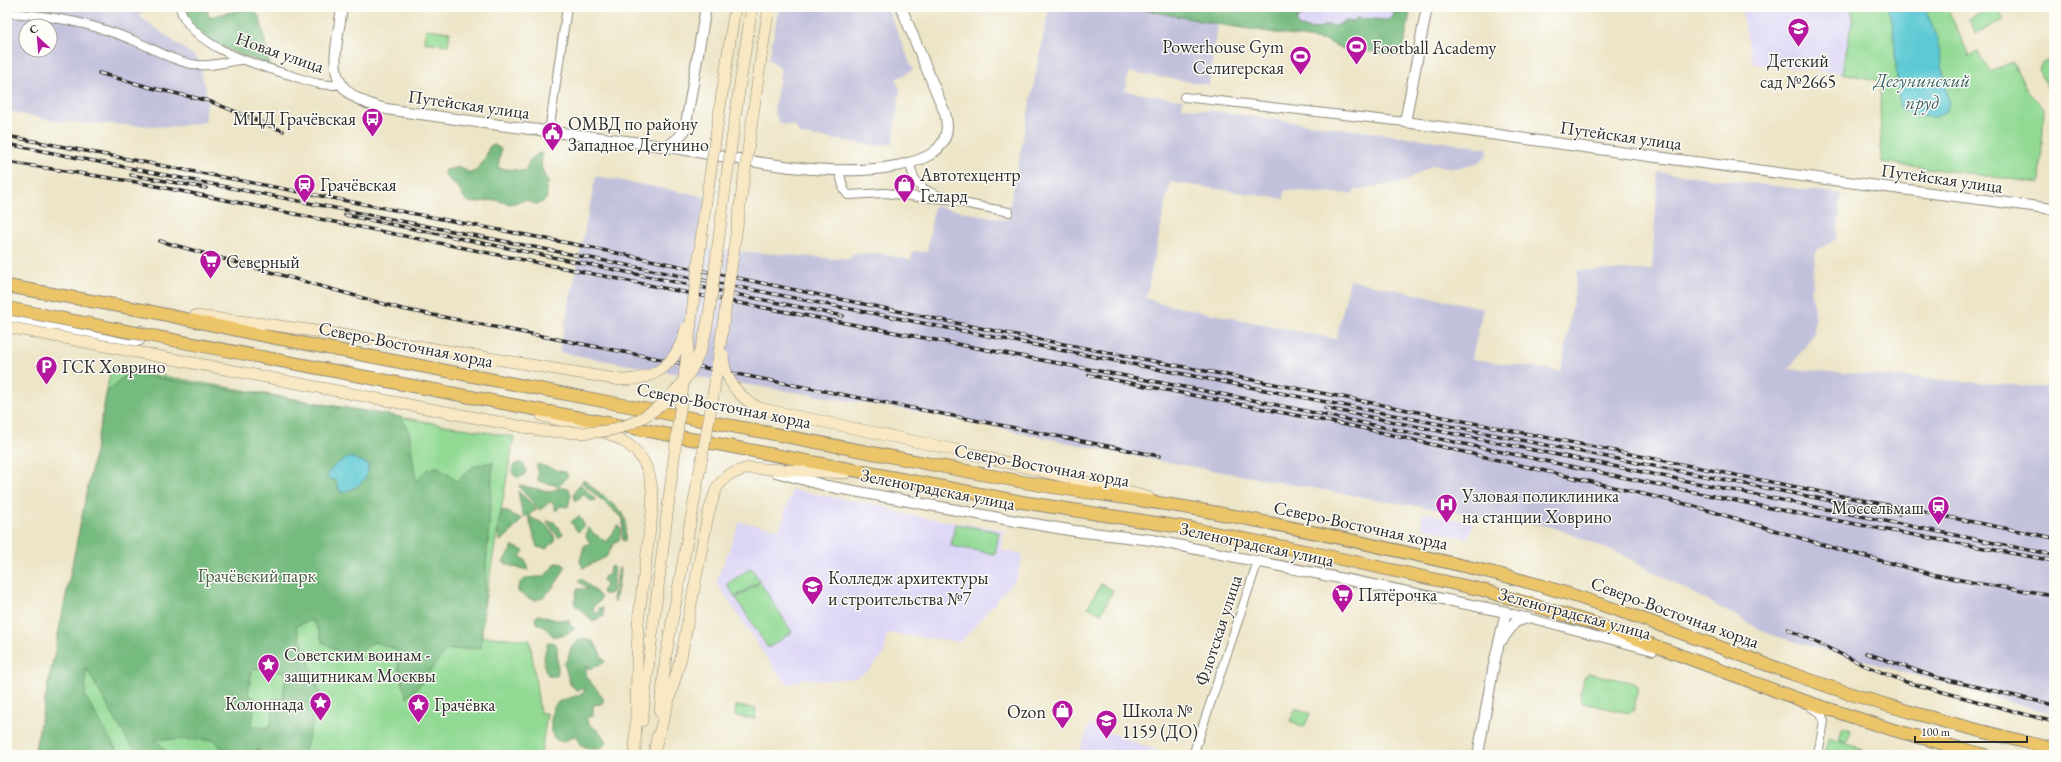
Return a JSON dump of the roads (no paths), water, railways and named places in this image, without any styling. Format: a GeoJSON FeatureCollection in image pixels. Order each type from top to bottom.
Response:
{"type":"FeatureCollection","features":[{"type":"Feature","properties":{"kind":"main road"},"geometry":{"type":"LineString","coordinates":[[636,755],[694,299],[735,7]]}},
{"type":"Feature","properties":{"kind":"main road"},"geometry":{"type":"LineString","coordinates":[[7,327],[539,430],[567,433],[597,432],[628,424],[650,413],[672,395],[692,369],[704,340],[710,310],[732,136],[752,7]]}},
{"type":"Feature","properties":{"kind":"main road"},"geometry":{"type":"LineString","coordinates":[[655,750],[666,655],[685,545],[708,430],[769,7]]}},
{"type":"Feature","properties":{"kind":"main road","name":"Северо-Восточная хорда"},"geometry":{"type":"LineString","coordinates":[[7,286],[148,311],[265,336],[1025,482],[1199,510],[1371,544],[1494,573],[1588,600],[1684,632],[1799,676],[1890,706],[1976,730],[2054,749]]}},
{"type":"Feature","properties":{"kind":"main road"},"geometry":{"type":"LineString","coordinates":[[148,311],[340,334],[610,379],[631,380],[640,379],[655,373],[675,356],[684,338],[694,299]]}},
{"type":"Feature","properties":{"kind":"main road","name":"Северо-Восточная хорда"},"geometry":{"type":"LineString","coordinates":[[7,308],[1022,502],[1194,529],[1399,571],[1483,590],[1599,625],[1798,699],[1890,729],[1984,755]]}},
{"type":"Feature","properties":{"kind":"main road"},"geometry":{"type":"LineString","coordinates":[[724,312],[723,361],[728,378],[742,397],[758,408],[1015,463],[1199,510]]}},
{"type":"Feature","properties":{"kind":"main road"},"geometry":{"type":"LineString","coordinates":[[465,395],[594,429],[622,441],[638,453],[646,465],[652,483],[653,504],[640,608],[637,650],[636,755]]}},
{"type":"Feature","properties":{"kind":"main road"},"geometry":{"type":"LineString","coordinates":[[655,750],[681,658],[708,516],[714,494],[722,480],[742,469],[758,468],[854,474],[925,483]]}},
{"type":"Feature","properties":{"kind":"street","name":"Новая улица"},"geometry":{"type":"LineString","coordinates":[[180,7],[185,21],[199,34],[241,60],[327,86],[340,84]]}},
{"type":"Feature","properties":{"kind":"street"},"geometry":{"type":"LineString","coordinates":[[340,84],[336,66],[342,7]]}},
{"type":"Feature","properties":{"kind":"street"},"geometry":{"type":"LineString","coordinates":[[549,132],[567,7]]}},
{"type":"Feature","properties":{"kind":"street"},"geometry":{"type":"LineString","coordinates":[[667,147],[685,130],[706,7]]}},
{"type":"Feature","properties":{"kind":"street","name":"Путейская улица"},"geometry":{"type":"LineString","coordinates":[[340,84],[346,92],[358,101],[386,110],[667,147],[798,167],[839,171],[885,168],[929,156],[937,150],[946,138],[948,130],[945,113],[901,7]]}},
{"type":"Feature","properties":{"kind":"street"},"geometry":{"type":"LineString","coordinates":[[1405,122],[1427,7]]}},
{"type":"Feature","properties":{"kind":"street"},"geometry":{"type":"LineString","coordinates":[[7,13],[32,14],[94,26],[134,40],[185,62],[199,66],[241,60]]}},
{"type":"Feature","properties":{"kind":"street","name":"Путейская улица"},"geometry":{"type":"LineString","coordinates":[[1184,97],[1405,122],[1649,156],[2054,209]]}},
{"type":"Feature","properties":{"kind":"street"},"geometry":{"type":"LineString","coordinates":[[909,162],[914,178],[919,185],[947,199]]}},
{"type":"Feature","properties":{"kind":"street"},"geometry":{"type":"LineString","coordinates":[[839,171],[844,190],[848,195],[885,192],[918,197],[947,199],[1009,212]]}},
{"type":"Feature","properties":{"kind":"street"},"geometry":{"type":"LineString","coordinates":[[7,304],[135,327],[140,330],[142,336],[140,341],[132,344],[7,318]]}},
{"type":"Feature","properties":{"kind":"street","name":"Зеленоградская улица"},"geometry":{"type":"LineString","coordinates":[[758,468],[827,486],[903,501],[1068,530],[1152,540],[1258,561],[1506,612],[1634,645],[1743,683],[1821,713],[1824,721],[1818,755]]}},
{"type":"Feature","properties":{"kind":"street","name":"Флотская улица"},"geometry":{"type":"LineString","coordinates":[[1193,755],[1258,561]]}},
{"type":"Feature","properties":{"kind":"street"},"geometry":{"type":"LineString","coordinates":[[1478,755],[1498,645],[1506,612]]}},
{"type":"Feature","properties":{"kind":"street"},"geometry":{"type":"LineString","coordinates":[[1498,645],[1515,622],[1527,618]]}},
{"type":"Feature","properties":{"kind":"water","name":"Дегунинский пруд"},"geometry":{"type":"Polygon","coordinates":[[[1887,7],[1924,7],[1936,34],[1949,101],[1947,109],[1936,117],[1912,114],[1899,107],[1893,26],[1887,7]]]}},
{"type":"Feature","properties":{"kind":"water"},"geometry":{"type":"Polygon","coordinates":[[[351,457],[368,464],[367,475],[356,487],[341,493],[335,480],[329,479],[327,476],[337,464],[351,457]]]}},
{"type":"Feature","properties":{"kind":"railway"},"geometry":{"type":"LineString","coordinates":[[99,73],[152,88],[209,101],[283,131]]}},
{"type":"Feature","properties":{"kind":"railway"},"geometry":{"type":"LineString","coordinates":[[7,136],[573,244],[985,329],[1342,397],[2054,538]]}},
{"type":"Feature","properties":{"kind":"railway"},"geometry":{"type":"LineString","coordinates":[[7,144],[1899,514]]}},
{"type":"Feature","properties":{"kind":"railway"},"geometry":{"type":"LineString","coordinates":[[7,162],[136,182],[718,299],[1263,402],[1775,509],[2054,561]]}},
{"type":"Feature","properties":{"kind":"railway"},"geometry":{"type":"LineString","coordinates":[[131,175],[206,188]]}},
{"type":"Feature","properties":{"kind":"railway"},"geometry":{"type":"LineString","coordinates":[[345,215],[843,316]]}},
{"type":"Feature","properties":{"kind":"railway"},"geometry":{"type":"LineString","coordinates":[[160,241],[402,309],[1159,456]]}},
{"type":"Feature","properties":{"kind":"railway"},"geometry":{"type":"LineString","coordinates":[[1089,375],[1362,428],[1694,506],[1837,549],[1931,574],[1981,584],[2054,595]]}},
{"type":"Feature","properties":{"kind":"railway"},"geometry":{"type":"LineString","coordinates":[[1325,408],[2054,555]]}},
{"type":"Feature","properties":{"kind":"railway"},"geometry":{"type":"LineString","coordinates":[[1788,629],[1866,666],[1906,682],[2054,722]]}},
{"type":"Feature","properties":{"kind":"railway"},"geometry":{"type":"LineString","coordinates":[[1866,653],[1935,677],[2054,705]]}},
{"type":"Feature","properties":{"kind":"place","name":"Детский сад №2665"},"geometry":{"type":"Point","coordinates":[1798,48]}},
{"type":"Feature","properties":{"kind":"place","name":"Football Academy"},"geometry":{"type":"Point","coordinates":[1357,66]}},
{"type":"Feature","properties":{"kind":"place","name":"Powerhouse Gym Селигерская"},"geometry":{"type":"Point","coordinates":[1300,76]}},
{"type":"Feature","properties":{"kind":"place","name":"МЦД Грачёвская"},"geometry":{"type":"Point","coordinates":[372,138]}},
{"type":"Feature","properties":{"kind":"place","name":"ОМВД по району Западное Дегунино"},"geometry":{"type":"Point","coordinates":[552,152]}},
{"type":"Feature","properties":{"kind":"place","name":"Грачёвская"},"geometry":{"type":"Point","coordinates":[304,204]}},
{"type":"Feature","properties":{"kind":"place","name":"Автотехцентр Гелард"},"geometry":{"type":"Point","coordinates":[905,204]}},
{"type":"Feature","properties":{"kind":"place","name":"Северный"},"geometry":{"type":"Point","coordinates":[211,280]}},
{"type":"Feature","properties":{"kind":"place","name":"ГСК Ховрино"},"geometry":{"type":"Point","coordinates":[47,386]}},
{"type":"Feature","properties":{"kind":"place","name":"Узловая поликлиника на станции Ховрино"},"geometry":{"type":"Point","coordinates":[1447,524]}},
{"type":"Feature","properties":{"kind":"place","name":"Моссельмаш"},"geometry":{"type":"Point","coordinates":[1939,526]}},
{"type":"Feature","properties":{"kind":"place","name":"Колледж архитектуры и строительства №7"},"geometry":{"type":"Point","coordinates":[812,606]}},
{"type":"Feature","properties":{"kind":"place","name":"Пятёрочка"},"geometry":{"type":"Point","coordinates":[1343,614]}},
{"type":"Feature","properties":{"kind":"place","name":"Советским воинам - защитникам Москвы"},"geometry":{"type":"Point","coordinates":[268,684]}},
{"type":"Feature","properties":{"kind":"place","name":"Колоннада"},"geometry":{"type":"Point","coordinates":[320,722]}},
{"type":"Feature","properties":{"kind":"place","name":"Грачёвка"},"geometry":{"type":"Point","coordinates":[418,724]}},
{"type":"Feature","properties":{"kind":"place","name":"Ozon"},"geometry":{"type":"Point","coordinates":[1062,730]}},
{"type":"Feature","properties":{"kind":"place","name":"Школа № 1159 (ДО)"},"geometry":{"type":"Point","coordinates":[1106,740]}},
{"type":"Feature","properties":{"kind":"park label","name":"Грачёвский парк"},"geometry":{"type":"Point","coordinates":[257,575]}}]}
